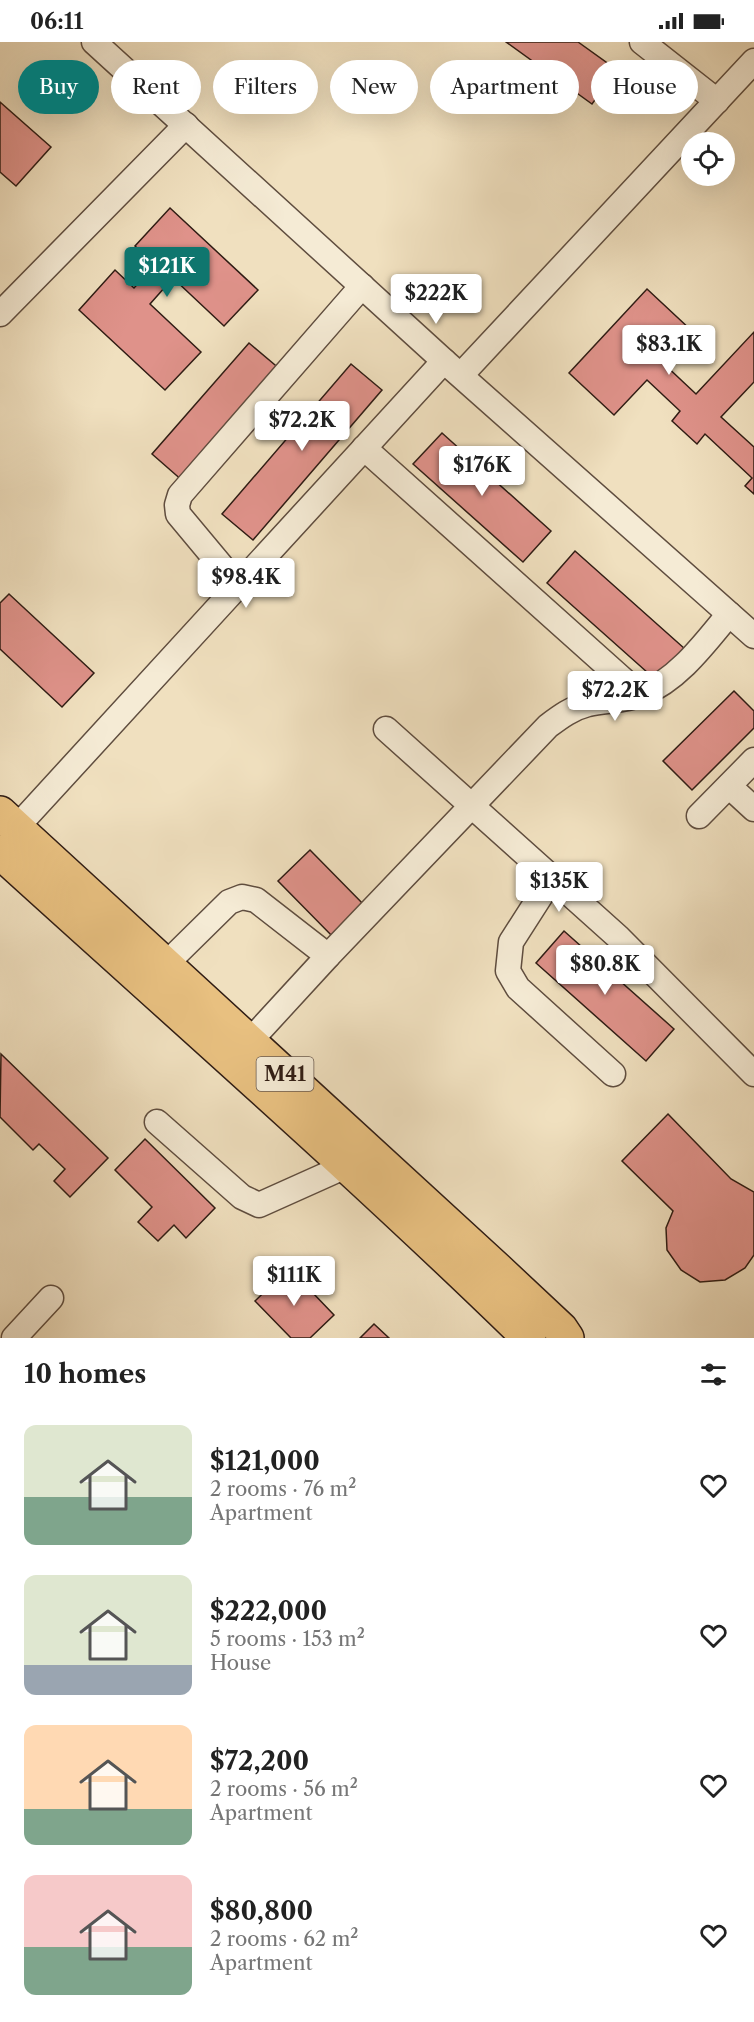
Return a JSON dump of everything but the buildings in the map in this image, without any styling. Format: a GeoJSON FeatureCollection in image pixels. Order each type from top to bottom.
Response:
{"type":"FeatureCollection","features":[{"type":"Feature","properties":{"kind":"highway","name":"M41"},"geometry":{"type":"LineString","coordinates":[[5,831],[165,965],[505,1277],[561,1329],[567,1338]]}},
{"type":"Feature","properties":{"kind":"highway","name":"M41"},"geometry":{"type":"LineString","coordinates":[[5,831],[346,1166],[529,1338]]}},
{"type":"Feature","properties":{"kind":"street"},"geometry":{"type":"LineString","coordinates":[[94,42],[453,368],[754,636]]}},
{"type":"Feature","properties":{"kind":"street"},"geometry":{"type":"LineString","coordinates":[[642,42],[717,100]]}},
{"type":"Feature","properties":{"kind":"street"},"geometry":{"type":"LineString","coordinates":[[5,831],[238,586],[364,448],[453,368],[754,61]]}},
{"type":"Feature","properties":{"kind":"street"},"geometry":{"type":"LineString","coordinates":[[1,311],[186,125]]}},
{"type":"Feature","properties":{"kind":"street"},"geometry":{"type":"LineString","coordinates":[[238,586],[178,514],[177,505],[180,495],[362,286]]}},
{"type":"Feature","properties":{"kind":"street"},"geometry":{"type":"LineString","coordinates":[[364,448],[640,695]]}},
{"type":"Feature","properties":{"kind":"street"},"geometry":{"type":"LineString","coordinates":[[249,1042],[548,726],[568,712],[587,704],[640,695],[659,687],[696,653],[729,614]]}},
{"type":"Feature","properties":{"kind":"street"},"geometry":{"type":"LineString","coordinates":[[386,729],[618,937],[754,1074]]}},
{"type":"Feature","properties":{"kind":"street"},"geometry":{"type":"LineString","coordinates":[[699,816],[754,760]]}},
{"type":"Feature","properties":{"kind":"street"},"geometry":{"type":"LineString","coordinates":[[729,786],[754,809]]}},
{"type":"Feature","properties":{"kind":"street"},"geometry":{"type":"LineString","coordinates":[[552,878],[511,942],[508,971],[518,988],[612,1074]]}},
{"type":"Feature","properties":{"kind":"street"},"geometry":{"type":"LineString","coordinates":[[165,965],[229,902],[242,897],[256,900],[328,956]]}},
{"type":"Feature","properties":{"kind":"street"},"geometry":{"type":"LineString","coordinates":[[157,1122],[242,1197],[259,1204],[346,1166]]}},
{"type":"Feature","properties":{"kind":"street"},"geometry":{"type":"LineString","coordinates":[[14,1338],[51,1298]]}}]}
